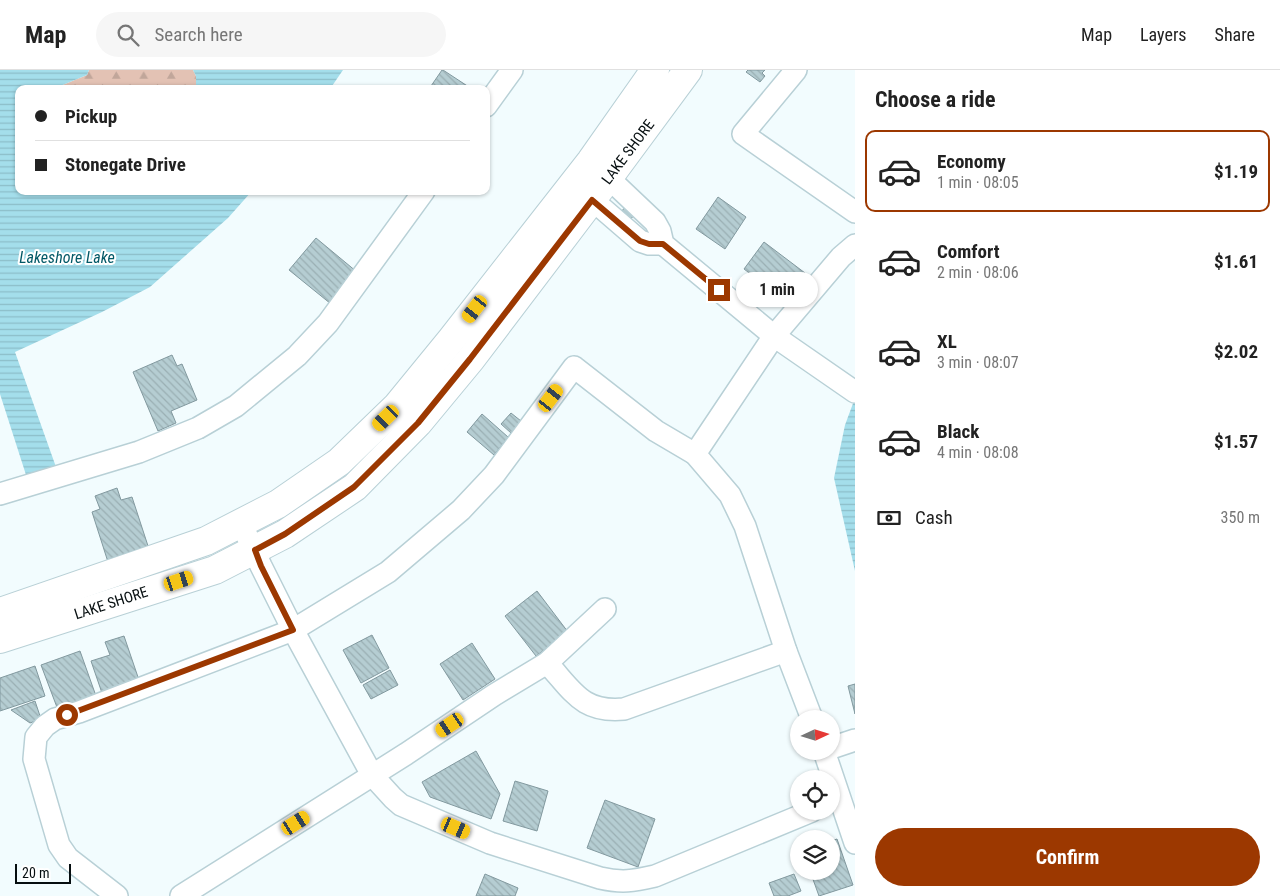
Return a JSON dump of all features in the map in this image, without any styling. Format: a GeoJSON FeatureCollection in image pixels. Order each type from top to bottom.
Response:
{"type":"FeatureCollection","features":[{"type":"Feature","properties":{"kind":"street"},"geometry":{"type":"LineString","coordinates":[[490,100],[512,70]]}},
{"type":"Feature","properties":{"kind":"street","name":"LAKE SHORE"},"geometry":{"type":"LineString","coordinates":[[607,176],[656,70]]}},
{"type":"Feature","properties":{"kind":"street","name":"LAKE SHORE"},"geometry":{"type":"LineString","coordinates":[[0,612],[206,541],[278,504],[339,462],[397,406],[451,340],[589,197],[688,70]]}},
{"type":"Feature","properties":{"kind":"street"},"geometry":{"type":"LineString","coordinates":[[796,70],[743,134],[855,212]]}},
{"type":"Feature","properties":{"kind":"street"},"geometry":{"type":"LineString","coordinates":[[607,176],[655,222],[663,244],[774,336],[849,388]]}},
{"type":"Feature","properties":{"kind":"street"},"geometry":{"type":"LineString","coordinates":[[0,494],[139,452],[198,428],[236,406],[297,356],[328,323],[421,195]]}},
{"type":"Feature","properties":{"kind":"street"},"geometry":{"type":"LineString","coordinates":[[589,197],[640,241],[649,244],[663,244]]}},
{"type":"Feature","properties":{"kind":"street","name":"LAKE SHORE"},"geometry":{"type":"LineString","coordinates":[[0,639],[215,570],[285,534],[354,487],[418,423],[470,359],[589,197]]}},
{"type":"Feature","properties":{"kind":"street"},"geometry":{"type":"LineString","coordinates":[[695,454],[774,336],[841,257],[855,244]]}},
{"type":"Feature","properties":{"kind":"street"},"geometry":{"type":"LineString","coordinates":[[117,896],[68,858],[59,845],[34,760],[36,737],[45,726],[55,719],[79,712],[293,630],[388,572],[461,510],[494,475],[574,367],[656,431],[695,454],[730,495],[745,526],[786,651],[809,710]]}},
{"type":"Feature","properties":{"kind":"street"},"geometry":{"type":"LineString","coordinates":[[241,523],[293,630],[372,775],[402,805],[490,843],[617,882],[630,882],[655,876],[790,820]]}},
{"type":"Feature","properties":{"kind":"street"},"geometry":{"type":"LineString","coordinates":[[181,896],[547,663],[605,609]]}},
{"type":"Feature","properties":{"kind":"street"},"geometry":{"type":"LineString","coordinates":[[547,663],[580,698],[591,706],[610,711],[624,709],[786,651]]}},
{"type":"Feature","properties":{"kind":"street"},"geometry":{"type":"LineString","coordinates":[[840,745],[855,740]]}},
{"type":"Feature","properties":{"kind":"street"},"geometry":{"type":"LineString","coordinates":[[840,810],[855,843]]}},
{"type":"Feature","properties":{"kind":"green space"},"geometry":{"type":"Polygon","coordinates":[[[89,70],[193,70],[196,76],[196,85],[62,85],[87,75],[89,70]]]}},
{"type":"Feature","properties":{"kind":"water","name":"Lakeshore Lake"},"geometry":{"type":"Polygon","coordinates":[[[0,70],[89,70],[87,75],[62,85],[15,85],[15,195],[248,195],[228,218],[150,287],[102,312],[15,352],[56,467],[27,478],[0,394],[0,70]]]}},
{"type":"Feature","properties":{"kind":"water"},"geometry":{"type":"Polygon","coordinates":[[[193,70],[343,70],[333,85],[196,85],[196,76],[193,70]]]}},
{"type":"Feature","properties":{"kind":"water"},"geometry":{"type":"Polygon","coordinates":[[[855,398],[855,571],[834,478],[845,425],[855,398]]]}},
{"type":"Feature","properties":{"kind":"building"},"geometry":{"type":"Polygon","coordinates":[[[443,70],[466,85],[432,85],[443,70]]]}},
{"type":"Feature","properties":{"kind":"building"},"geometry":{"type":"Polygon","coordinates":[[[748,70],[765,70],[762,73],[765,76],[760,82],[746,72],[748,70]]]}},
{"type":"Feature","properties":{"kind":"building"},"geometry":{"type":"Polygon","coordinates":[[[718,197],[746,217],[725,249],[696,229],[718,197]]]}},
{"type":"Feature","properties":{"kind":"building"},"geometry":{"type":"Polygon","coordinates":[[[627,205],[636,213],[629,221],[620,213],[627,205]]]}},
{"type":"Feature","properties":{"kind":"building"},"geometry":{"type":"Polygon","coordinates":[[[316,238],[357,272],[331,304],[289,270],[316,238]]]}},
{"type":"Feature","properties":{"kind":"building"},"geometry":{"type":"Polygon","coordinates":[[[764,242],[805,273],[785,300],[744,269],[764,242]]]}},
{"type":"Feature","properties":{"kind":"building"},"geometry":{"type":"Polygon","coordinates":[[[172,355],[177,366],[182,364],[197,400],[171,411],[176,423],[158,431],[133,372],[172,355]]]}},
{"type":"Feature","properties":{"kind":"building"},"geometry":{"type":"Polygon","coordinates":[[[511,413],[521,421],[511,433],[501,424],[511,413]]]}},
{"type":"Feature","properties":{"kind":"building"},"geometry":{"type":"Polygon","coordinates":[[[482,414],[508,437],[494,455],[467,432],[482,414]]]}},
{"type":"Feature","properties":{"kind":"building"},"geometry":{"type":"Polygon","coordinates":[[[117,488],[121,500],[132,497],[149,549],[108,562],[92,512],[100,509],[95,496],[117,488]]]}},
{"type":"Feature","properties":{"kind":"building"},"geometry":{"type":"Polygon","coordinates":[[[537,591],[568,632],[536,656],[505,616],[537,591]]]}},
{"type":"Feature","properties":{"kind":"building"},"geometry":{"type":"Polygon","coordinates":[[[372,635],[389,668],[361,683],[343,650],[372,635]]]}},
{"type":"Feature","properties":{"kind":"building"},"geometry":{"type":"Polygon","coordinates":[[[124,636],[140,683],[103,696],[91,661],[110,655],[105,642],[124,636]]]}},
{"type":"Feature","properties":{"kind":"building"},"geometry":{"type":"Polygon","coordinates":[[[472,643],[495,679],[463,700],[440,664],[472,643]]]}},
{"type":"Feature","properties":{"kind":"building"},"geometry":{"type":"Polygon","coordinates":[[[80,651],[96,696],[58,710],[41,665],[80,651]]]}},
{"type":"Feature","properties":{"kind":"building"},"geometry":{"type":"Polygon","coordinates":[[[35,666],[45,696],[0,711],[0,678],[35,666]]]}},
{"type":"Feature","properties":{"kind":"building"},"geometry":{"type":"Polygon","coordinates":[[[390,670],[398,685],[371,699],[363,685],[390,670]]]}},
{"type":"Feature","properties":{"kind":"building"},"geometry":{"type":"Polygon","coordinates":[[[855,684],[855,714],[848,686],[855,684]]]}},
{"type":"Feature","properties":{"kind":"building"},"geometry":{"type":"Polygon","coordinates":[[[35,701],[41,719],[30,723],[11,710],[35,701]]]}},
{"type":"Feature","properties":{"kind":"building"},"geometry":{"type":"Polygon","coordinates":[[[476,751],[500,794],[491,819],[430,797],[422,782],[476,751]]]}},
{"type":"Feature","properties":{"kind":"building"},"geometry":{"type":"Polygon","coordinates":[[[515,781],[548,791],[537,831],[503,821],[515,781]]]}},
{"type":"Feature","properties":{"kind":"building"},"geometry":{"type":"Polygon","coordinates":[[[605,800],[655,819],[638,867],[587,848],[605,800]]]}},
{"type":"Feature","properties":{"kind":"building"},"geometry":{"type":"Polygon","coordinates":[[[840,848],[853,885],[819,896],[813,880],[840,880],[840,848]]]}},
{"type":"Feature","properties":{"kind":"building"},"geometry":{"type":"Polygon","coordinates":[[[485,874],[518,888],[515,896],[476,896],[485,874]]]}},
{"type":"Feature","properties":{"kind":"building"},"geometry":{"type":"Polygon","coordinates":[[[790,875],[790,880],[796,880],[801,891],[788,896],[774,896],[769,883],[790,875]]]}},
{"type":"Feature","properties":{"kind":"route"},"geometry":{"type":"LineString","coordinates":[[67,715],[293,630],[255,550],[285,534],[354,487],[418,423],[470,359],[592,200],[640,241],[649,244],[663,244],[719,290]]}}]}
